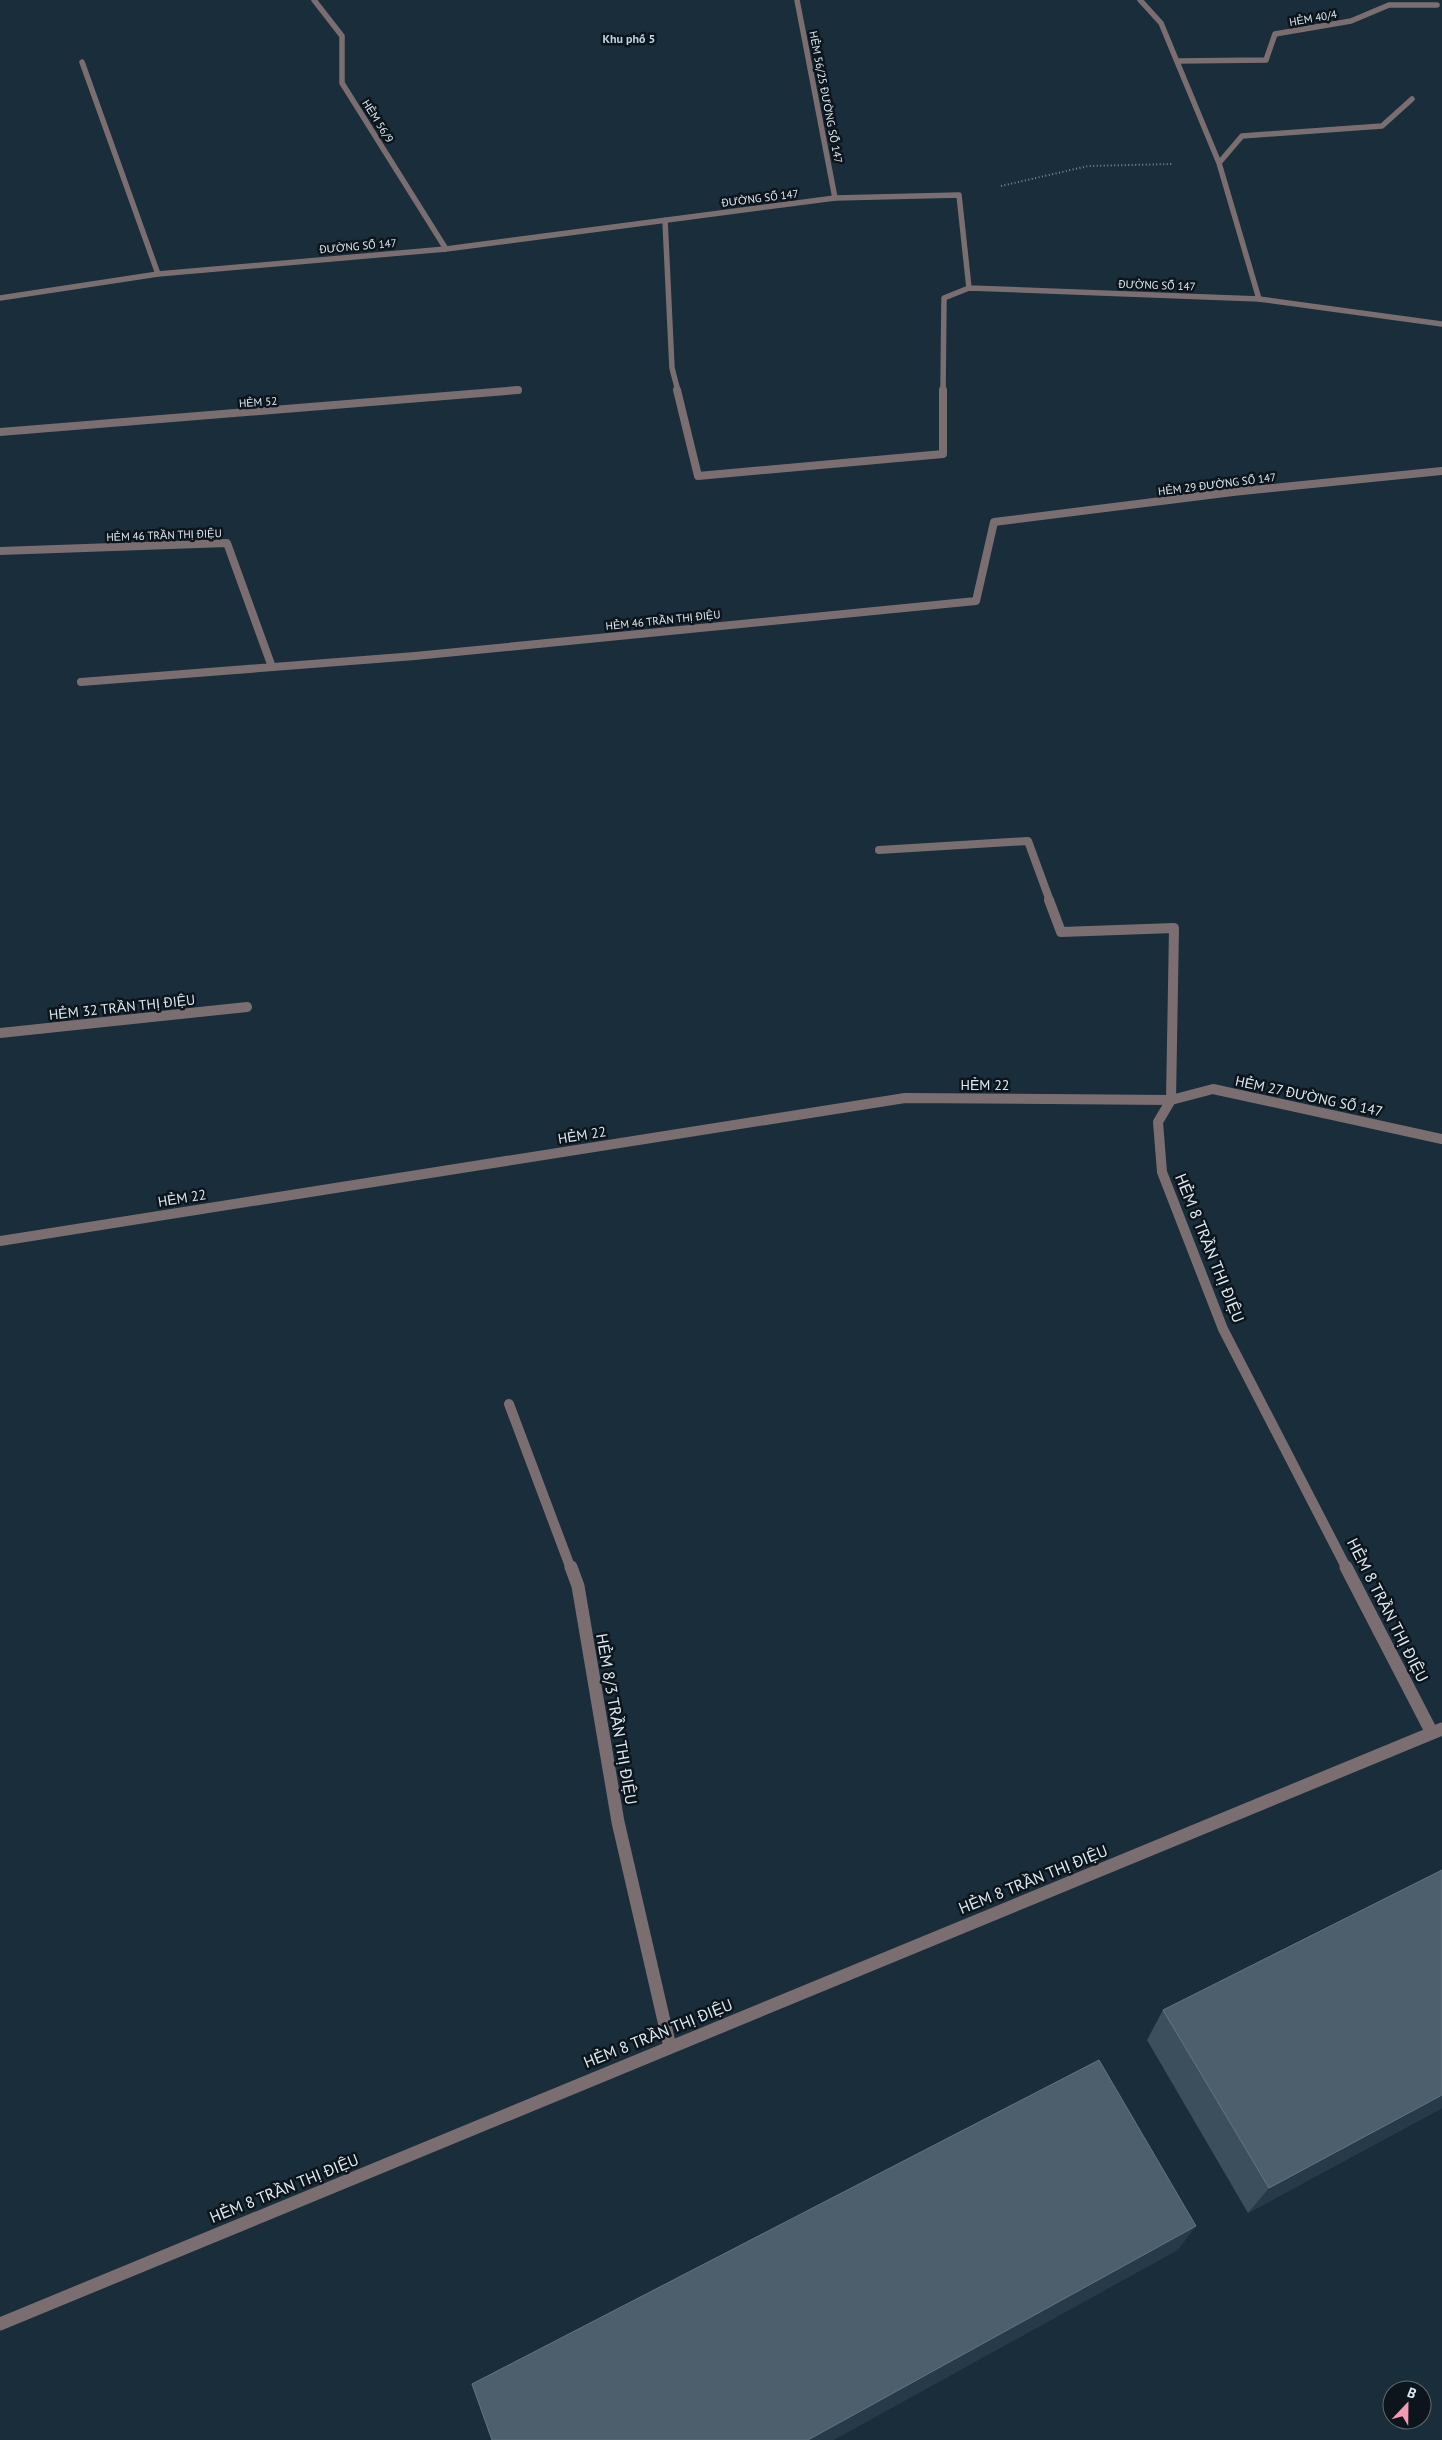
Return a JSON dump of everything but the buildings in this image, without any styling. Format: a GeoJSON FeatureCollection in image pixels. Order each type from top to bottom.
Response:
{"type":"FeatureCollection","features":[{"type":"Feature","properties":{"kind":"street","name":"HẺM 56/9"},"geometry":{"type":"LineString","coordinates":[[314,0],[342,36],[342,83],[446,249]]}},
{"type":"Feature","properties":{"kind":"street","name":"HẺM 56/25 ĐƯỜNG SỐ 147"},"geometry":{"type":"LineString","coordinates":[[797,0],[835,198]]}},
{"type":"Feature","properties":{"kind":"street"},"geometry":{"type":"LineString","coordinates":[[1140,0],[1161,22],[1219,162],[1259,299]]}},
{"type":"Feature","properties":{"kind":"street","name":"HẺM 40/4"},"geometry":{"type":"LineString","coordinates":[[1177,61],[1266,60],[1275,34],[1351,21],[1390,6],[1437,5]]}},
{"type":"Feature","properties":{"kind":"street"},"geometry":{"type":"LineString","coordinates":[[82,62],[158,274]]}},
{"type":"Feature","properties":{"kind":"street"},"geometry":{"type":"LineString","coordinates":[[1219,162],[1242,136],[1382,126],[1412,99]]}},
{"type":"Feature","properties":{"kind":"street","name":"ĐƯỜNG SỐ 147"},"geometry":{"type":"LineString","coordinates":[[0,298],[158,274],[446,249],[835,198],[959,195]]}},
{"type":"Feature","properties":{"kind":"street"},"geometry":{"type":"LineString","coordinates":[[665,220],[672,368],[698,476],[943,454],[944,298],[969,288],[959,195]]}},
{"type":"Feature","properties":{"kind":"street","name":"ĐƯỜNG SỐ 147"},"geometry":{"type":"LineString","coordinates":[[969,288],[1259,299],[1442,324]]}},
{"type":"Feature","properties":{"kind":"street","name":"HẺM 52"},"geometry":{"type":"LineString","coordinates":[[0,432],[518,390]]}},
{"type":"Feature","properties":{"kind":"street","name":"HẺM 29 ĐƯỜNG SỐ 147"},"geometry":{"type":"LineString","coordinates":[[994,522],[1233,492],[1442,471]]}},
{"type":"Feature","properties":{"kind":"street","name":"HẺM 46 TRẦN THỊ ĐIỆU"},"geometry":{"type":"LineString","coordinates":[[82,682],[415,656],[976,601],[994,522]]}},
{"type":"Feature","properties":{"kind":"street","name":"HẺM 46 TRẦN THỊ ĐIỆU"},"geometry":{"type":"LineString","coordinates":[[0,551],[227,543],[272,667]]}},
{"type":"Feature","properties":{"kind":"street"},"geometry":{"type":"LineString","coordinates":[[879,850],[1028,841],[1061,932],[1174,928],[1171,1100]]}},
{"type":"Feature","properties":{"kind":"street","name":"HẺM 32 TRẦN THỊ ĐIỆU"},"geometry":{"type":"LineString","coordinates":[[0,1033],[247,1008]]}},
{"type":"Feature","properties":{"kind":"street","name":"HẺM 27 ĐƯỜNG SỐ 147"},"geometry":{"type":"LineString","coordinates":[[1171,1100],[1213,1089],[1442,1139]]}},
{"type":"Feature","properties":{"kind":"street","name":"HẺM 22"},"geometry":{"type":"LineString","coordinates":[[0,1241],[905,1098],[1171,1100]]}},
{"type":"Feature","properties":{"kind":"street","name":"HẺM 8 TRẦN THỊ ĐIỆU"},"geometry":{"type":"LineString","coordinates":[[0,2324],[1437,1731],[1223,1329],[1162,1172],[1158,1122],[1171,1100]]}},
{"type":"Feature","properties":{"kind":"street","name":"HẺM 8/3 TRẦN THỊ ĐIỆU"},"geometry":{"type":"LineString","coordinates":[[508,1404],[578,1586],[618,1822],[670,2047]]}},
{"type":"Feature","properties":{"kind":"path"},"geometry":{"type":"LineString","coordinates":[[959,195],[1088,166],[1219,162]]}},
{"type":"Feature","properties":{"kind":"district","name":"Khu phố 5"},"geometry":{"type":"Point","coordinates":[629,38]}}]}
